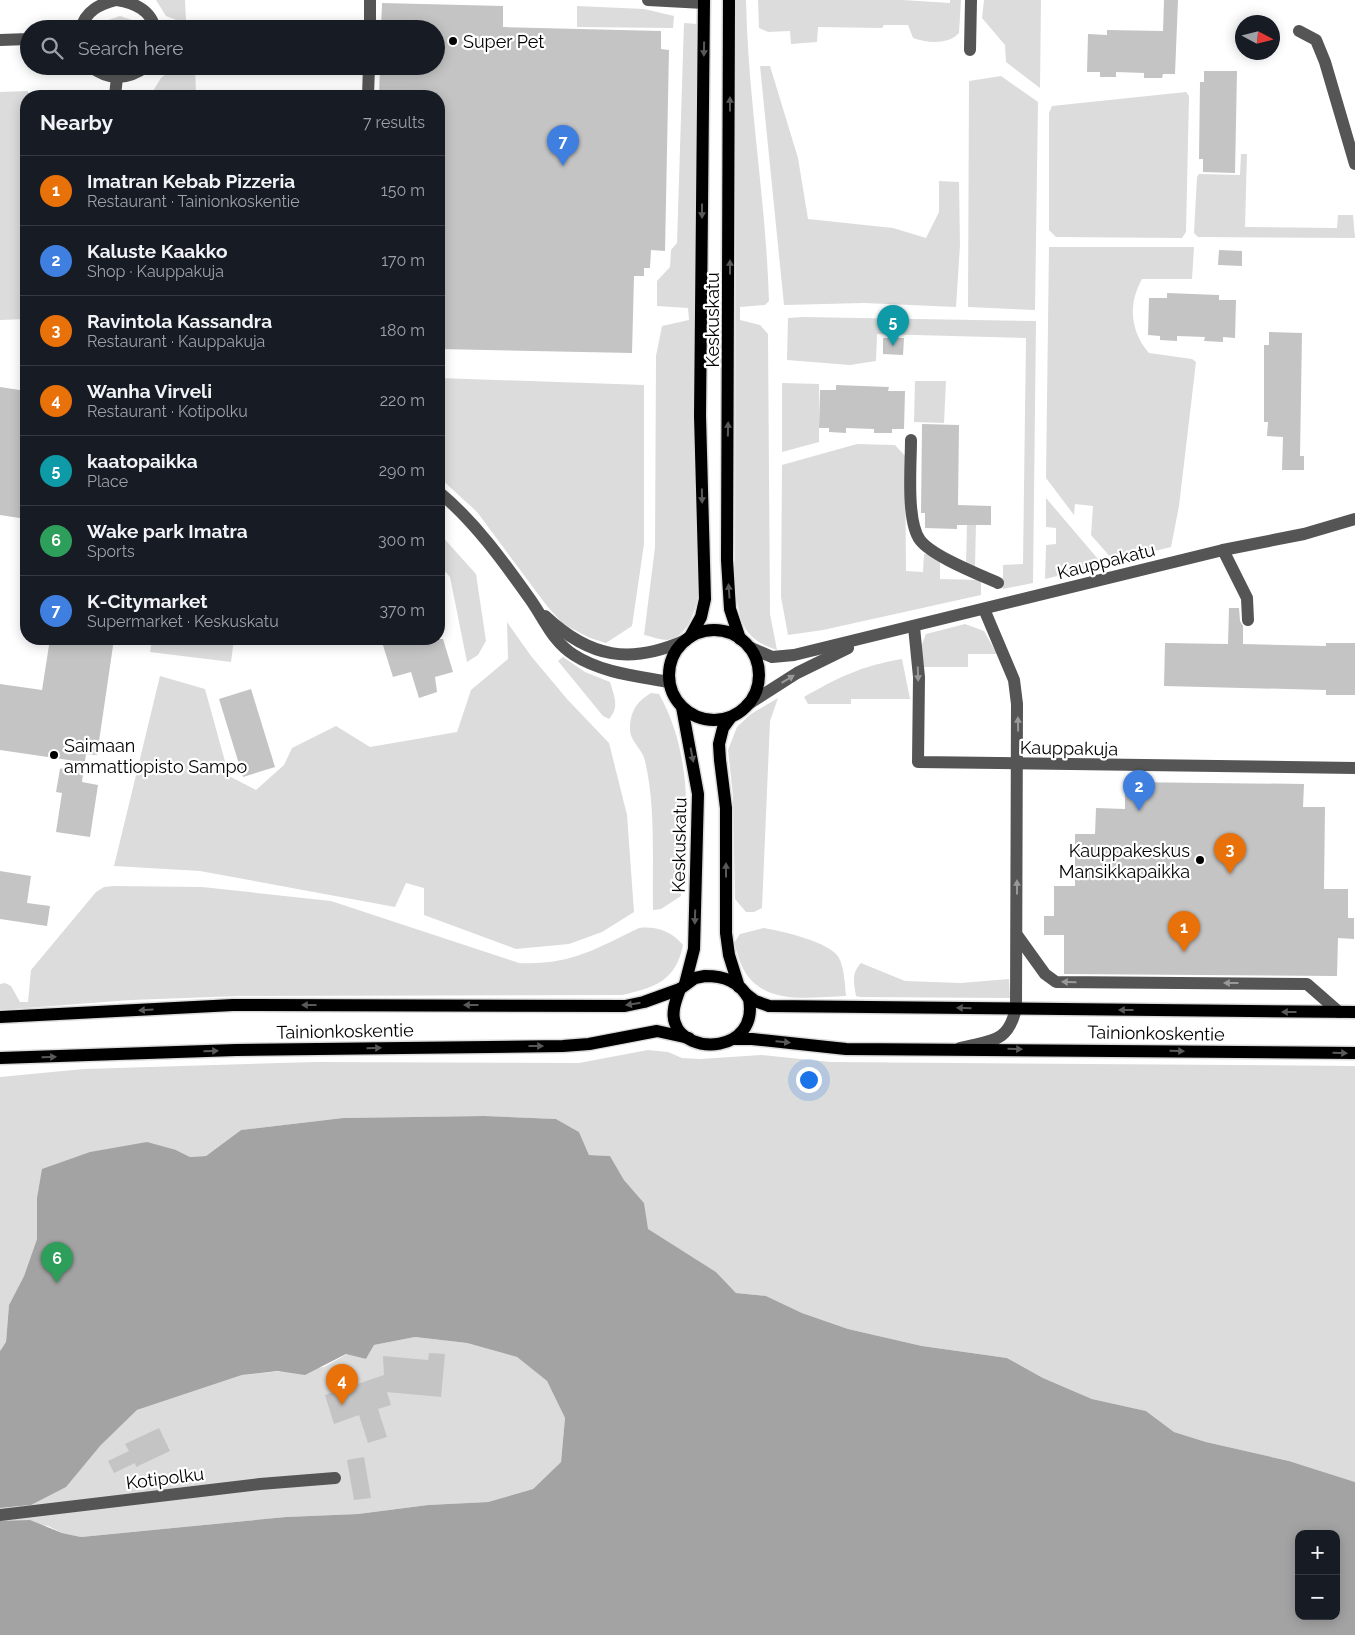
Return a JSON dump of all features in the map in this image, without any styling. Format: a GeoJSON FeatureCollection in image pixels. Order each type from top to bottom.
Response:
{"type":"FeatureCollection","features":[{"type":"Feature","properties":{"kind":"main road","name":"Keskuskatu"},"geometry":{"type":"LineString","coordinates":[[729,0],[730,292],[727,560],[730,609],[744,643]]}},
{"type":"Feature","properties":{"kind":"main road","name":"Keskuskatu"},"geometry":{"type":"LineString","coordinates":[[688,638],[701,617],[705,599],[700,416],[704,1]]}},
{"type":"Feature","properties":{"kind":"main road"},"geometry":{"type":"LineString","coordinates":[[732,717],[710,720],[700,718],[682,707],[674,696],[669,682],[669,669],[673,656],[688,638],[702,632],[715,630],[728,633],[744,643],[757,663],[759,672],[756,690],[747,705],[732,717],[723,728],[720,744],[726,808],[726,933],[729,955],[750,1004],[749,1015],[743,1030],[734,1039],[717,1045],[700,1043],[689,1038],[675,1025],[674,1015],[682,987],[695,978],[716,976],[725,978],[743,990]]}},
{"type":"Feature","properties":{"kind":"main road","name":"Keskuskatu"},"geometry":{"type":"LineString","coordinates":[[682,707],[698,794],[694,948],[682,987]]}},
{"type":"Feature","properties":{"kind":"main road","name":"Tainionkoskentie"},"geometry":{"type":"LineString","coordinates":[[0,1017],[233,1005],[626,1006],[644,1002],[682,987]]}},
{"type":"Feature","properties":{"kind":"main road","name":"Tainionkoskentie"},"geometry":{"type":"LineString","coordinates":[[743,990],[755,1000],[769,1006],[1355,1012]]}},
{"type":"Feature","properties":{"kind":"main road","name":"Tainionkoskentie"},"geometry":{"type":"LineString","coordinates":[[0,1058],[236,1050],[563,1046],[589,1044],[656,1031],[689,1038]]}},
{"type":"Feature","properties":{"kind":"main road","name":"Tainionkoskentie"},"geometry":{"type":"LineString","coordinates":[[734,1039],[752,1039],[846,1049],[957,1048],[1355,1053]]}},
{"type":"Feature","properties":{"kind":"street"},"geometry":{"type":"LineString","coordinates":[[86,20],[90,12],[102,3],[117,0],[132,2],[145,10],[150,20]]}},
{"type":"Feature","properties":{"kind":"street"},"geometry":{"type":"LineString","coordinates":[[370,0],[370,20]]}},
{"type":"Feature","properties":{"kind":"street"},"geometry":{"type":"LineString","coordinates":[[648,0],[704,1]]}},
{"type":"Feature","properties":{"kind":"street"},"geometry":{"type":"LineString","coordinates":[[970,50],[971,0]]}},
{"type":"Feature","properties":{"kind":"street"},"geometry":{"type":"LineString","coordinates":[[1300,31],[1316,40],[1325,62],[1355,164]]}},
{"type":"Feature","properties":{"kind":"street"},"geometry":{"type":"LineString","coordinates":[[0,40],[20,39]]}},
{"type":"Feature","properties":{"kind":"street"},"geometry":{"type":"LineString","coordinates":[[103,75],[117,77],[134,75]]}},
{"type":"Feature","properties":{"kind":"street"},"geometry":{"type":"LineString","coordinates":[[368,90],[369,75]]}},
{"type":"Feature","properties":{"kind":"street"},"geometry":{"type":"LineString","coordinates":[[116,90],[117,77]]}},
{"type":"Feature","properties":{"kind":"street"},"geometry":{"type":"LineString","coordinates":[[911,440],[912,521],[920,540],[963,567],[998,583]]}},
{"type":"Feature","properties":{"kind":"street"},"geometry":{"type":"LineString","coordinates":[[445,497],[482,536],[537,608],[553,637],[562,646],[587,662],[605,669],[669,682]]}},
{"type":"Feature","properties":{"kind":"street","name":"Kauppakatu"},"geometry":{"type":"LineString","coordinates":[[744,643],[772,657],[785,657],[1223,550],[1304,534],[1355,520]]}},
{"type":"Feature","properties":{"kind":"street"},"geometry":{"type":"LineString","coordinates":[[1223,550],[1247,598],[1248,620]]}},
{"type":"Feature","properties":{"kind":"street"},"geometry":{"type":"LineString","coordinates":[[537,608],[571,638],[590,648],[610,653],[627,655],[646,653],[667,648],[688,638]]}},
{"type":"Feature","properties":{"kind":"street","name":"Tainionkoskentie"},"geometry":{"type":"LineString","coordinates":[[957,1048],[997,1039],[1007,1033],[1012,1025],[1016,1008],[1017,704],[1014,680],[984,609]]}},
{"type":"Feature","properties":{"kind":"street","name":"Kauppakuja"},"geometry":{"type":"LineString","coordinates":[[914,627],[919,677],[918,762],[1355,768]]}},
{"type":"Feature","properties":{"kind":"street","name":"Kauppakatu"},"geometry":{"type":"LineString","coordinates":[[747,705],[797,673],[865,639]]}},
{"type":"Feature","properties":{"kind":"street"},"geometry":{"type":"LineString","coordinates":[[1017,935],[1045,974],[1056,982],[1307,984],[1339,1012]]}},
{"type":"Feature","properties":{"kind":"street","name":"Kotipolku"},"geometry":{"type":"LineString","coordinates":[[0,1515],[24,1514],[260,1484],[335,1478]]}},
{"type":"Feature","properties":{"kind":"shaded area"},"geometry":{"type":"Polygon","coordinates":[[[156,0],[185,0],[186,20],[176,20],[166,16],[156,0]]]}},
{"type":"Feature","properties":{"kind":"shaded area"},"geometry":{"type":"Polygon","coordinates":[[[736,0],[746,0],[747,38],[769,301],[765,305],[740,307],[740,320],[760,325],[768,334],[770,614],[777,650],[756,640],[744,627],[735,586],[736,0]]]}},
{"type":"Feature","properties":{"kind":"shaded area"},"geometry":{"type":"Polygon","coordinates":[[[758,0],[903,0],[950,3],[950,0],[961,0],[959,33],[949,40],[931,42],[913,38],[908,25],[884,25],[882,28],[818,27],[817,42],[791,44],[790,31],[768,32],[759,28],[758,0]]]}},
{"type":"Feature","properties":{"kind":"shaded area"},"geometry":{"type":"Polygon","coordinates":[[[984,0],[1041,0],[1040,88],[1006,62],[1005,45],[982,18],[984,0]]]}},
{"type":"Feature","properties":{"kind":"shaded area"},"geometry":{"type":"Polygon","coordinates":[[[577,6],[644,9],[674,16],[673,28],[577,27],[577,6]]]}},
{"type":"Feature","properties":{"kind":"shaded area"},"geometry":{"type":"Polygon","coordinates":[[[120,16],[132,20],[108,20],[120,16]]]}},
{"type":"Feature","properties":{"kind":"shaded area"},"geometry":{"type":"Polygon","coordinates":[[[684,23],[697,24],[694,392],[698,598],[692,617],[685,630],[680,635],[667,640],[644,635],[655,547],[656,356],[662,326],[689,320],[688,308],[657,306],[657,281],[670,267],[671,250],[677,243],[684,23]]]}},
{"type":"Feature","properties":{"kind":"shaded area"},"geometry":{"type":"Polygon","coordinates":[[[760,66],[770,66],[798,158],[808,219],[893,228],[926,238],[939,212],[939,181],[959,182],[960,245],[956,307],[864,303],[784,305],[760,66]]]}},
{"type":"Feature","properties":{"kind":"shaded area"},"geometry":{"type":"Polygon","coordinates":[[[165,75],[195,75],[196,90],[154,90],[165,75]]]}},
{"type":"Feature","properties":{"kind":"shaded area"},"geometry":{"type":"Polygon","coordinates":[[[1001,76],[1038,102],[1035,310],[968,307],[969,81],[1001,76]]]}},
{"type":"Feature","properties":{"kind":"shaded area"},"geometry":{"type":"Polygon","coordinates":[[[20,91],[20,319],[0,320],[0,92],[20,91]]]}},
{"type":"Feature","properties":{"kind":"shaded area"},"geometry":{"type":"Polygon","coordinates":[[[1186,92],[1189,96],[1186,232],[1182,238],[1056,237],[1049,230],[1049,113],[1052,106],[1186,92]]]}},
{"type":"Feature","properties":{"kind":"shaded area"},"geometry":{"type":"Polygon","coordinates":[[[1241,154],[1247,154],[1245,227],[1337,228],[1338,215],[1353,215],[1355,238],[1198,237],[1194,233],[1197,177],[1199,174],[1240,175],[1241,154]]]}},
{"type":"Feature","properties":{"kind":"shaded area"},"geometry":{"type":"Polygon","coordinates":[[[1049,247],[1194,247],[1192,279],[1142,279],[1133,308],[1133,317],[1138,336],[1149,353],[1192,359],[1196,362],[1179,506],[1171,547],[1114,561],[1091,535],[1093,506],[1075,504],[1074,515],[1046,478],[1049,247]]]}},
{"type":"Feature","properties":{"kind":"shaded area"},"geometry":{"type":"Polygon","coordinates":[[[788,318],[1036,321],[1033,583],[1003,589],[1003,565],[1023,564],[1026,338],[877,334],[876,361],[850,365],[787,360],[788,318]]]}},
{"type":"Feature","properties":{"kind":"shaded area"},"geometry":{"type":"Polygon","coordinates":[[[445,378],[644,385],[644,544],[632,626],[606,643],[590,638],[563,624],[547,606],[477,512],[445,483],[445,378]]]}},
{"type":"Feature","properties":{"kind":"shaded area"},"geometry":{"type":"Polygon","coordinates":[[[915,381],[946,381],[944,423],[914,422],[915,381]]]}},
{"type":"Feature","properties":{"kind":"shaded area"},"geometry":{"type":"Polygon","coordinates":[[[782,383],[819,384],[819,442],[782,452],[782,383]]]}},
{"type":"Feature","properties":{"kind":"shaded area"},"geometry":{"type":"Polygon","coordinates":[[[857,444],[895,445],[905,456],[906,571],[923,572],[924,554],[940,555],[940,579],[981,580],[981,595],[823,630],[788,635],[781,597],[782,465],[857,444]]]}},
{"type":"Feature","properties":{"kind":"shaded area"},"geometry":{"type":"Polygon","coordinates":[[[1046,498],[1103,565],[1045,579],[1046,545],[1056,544],[1056,528],[1046,527],[1046,498]]]}},
{"type":"Feature","properties":{"kind":"shaded area"},"geometry":{"type":"Polygon","coordinates":[[[967,522],[976,522],[975,566],[966,566],[967,522]]]}},
{"type":"Feature","properties":{"kind":"shaded area"},"geometry":{"type":"Polygon","coordinates":[[[445,540],[476,574],[486,641],[478,655],[467,662],[450,577],[445,571],[445,540]]]}},
{"type":"Feature","properties":{"kind":"shaded area"},"geometry":{"type":"Polygon","coordinates":[[[507,622],[531,656],[567,699],[609,743],[627,815],[634,912],[602,932],[569,944],[516,949],[424,915],[424,888],[406,883],[395,907],[200,871],[114,866],[160,676],[205,689],[229,776],[256,790],[284,765],[292,748],[336,726],[370,747],[457,732],[471,690],[508,659],[507,622]]]}},
{"type":"Feature","properties":{"kind":"shaded area"},"geometry":{"type":"Polygon","coordinates":[[[965,624],[984,631],[997,654],[968,654],[968,667],[924,667],[921,647],[926,634],[965,624]]]}},
{"type":"Feature","properties":{"kind":"shaded area"},"geometry":{"type":"Polygon","coordinates":[[[151,645],[233,645],[231,662],[150,652],[151,645]]]}},
{"type":"Feature","properties":{"kind":"shaded area"},"geometry":{"type":"Polygon","coordinates":[[[563,657],[585,672],[610,682],[615,706],[609,719],[603,716],[558,661],[563,657]]]}},
{"type":"Feature","properties":{"kind":"shaded area"},"geometry":{"type":"Polygon","coordinates":[[[902,659],[910,699],[851,699],[851,704],[808,704],[804,697],[851,673],[874,665],[902,659]]]}},
{"type":"Feature","properties":{"kind":"shaded area"},"geometry":{"type":"Polygon","coordinates":[[[651,693],[659,694],[670,718],[678,742],[686,792],[681,896],[661,909],[653,910],[651,797],[644,757],[632,738],[630,730],[631,718],[635,708],[641,700],[651,693]]]}},
{"type":"Feature","properties":{"kind":"shaded area"},"geometry":{"type":"Polygon","coordinates":[[[778,698],[770,721],[762,908],[754,912],[746,912],[735,899],[733,796],[728,750],[737,727],[751,714],[778,698]]]}},
{"type":"Feature","properties":{"kind":"shaded area"},"geometry":{"type":"Polygon","coordinates":[[[104,887],[202,887],[331,901],[519,963],[568,959],[595,949],[639,928],[663,930],[683,945],[675,967],[662,981],[654,986],[622,995],[240,996],[131,1000],[0,1010],[0,984],[5,983],[11,986],[20,1002],[28,1002],[31,970],[96,892],[104,887]]]}},
{"type":"Feature","properties":{"kind":"shaded area"},"geometry":{"type":"Polygon","coordinates":[[[764,928],[805,938],[834,952],[842,966],[846,996],[791,997],[777,995],[754,983],[743,969],[734,943],[740,934],[764,928]]]}},
{"type":"Feature","properties":{"kind":"shaded area"},"geometry":{"type":"Polygon","coordinates":[[[861,963],[905,981],[961,983],[1009,979],[1010,998],[860,997],[856,996],[854,978],[861,963]]]}},
{"type":"Feature","properties":{"kind":"shaded area"},"geometry":{"type":"Polygon","coordinates":[[[648,1050],[668,1052],[682,1058],[700,1059],[761,1055],[830,1062],[1355,1066],[1355,1482],[1289,1461],[1206,1442],[1174,1432],[1146,1411],[1092,1399],[1043,1378],[1007,1358],[922,1346],[848,1329],[802,1313],[766,1296],[736,1293],[716,1272],[647,1229],[644,1203],[624,1180],[610,1156],[589,1155],[579,1132],[556,1119],[484,1116],[343,1118],[241,1130],[206,1156],[190,1157],[176,1150],[37,1198],[37,1239],[24,1276],[9,1305],[6,1342],[0,1351],[0,1077],[84,1069],[314,1062],[579,1063],[648,1050]]]}},
{"type":"Feature","properties":{"kind":"shaded area"},"geometry":{"type":"Polygon","coordinates":[[[484,1116],[556,1119],[579,1132],[589,1155],[610,1156],[624,1180],[644,1203],[648,1229],[716,1272],[736,1293],[766,1296],[802,1313],[848,1329],[922,1346],[1007,1358],[1043,1378],[1092,1399],[1146,1411],[1174,1432],[1206,1442],[1289,1461],[1355,1482],[1355,1635],[0,1635],[0,1521],[30,1520],[62,1533],[81,1537],[286,1517],[358,1514],[428,1505],[488,1502],[533,1489],[561,1462],[565,1418],[547,1381],[517,1357],[467,1343],[415,1337],[374,1345],[366,1359],[346,1354],[305,1375],[278,1371],[242,1375],[137,1410],[100,1446],[66,1487],[31,1505],[0,1508],[0,1351],[6,1342],[9,1305],[24,1276],[37,1239],[37,1198],[42,1169],[90,1152],[147,1142],[176,1150],[190,1157],[206,1156],[241,1130],[343,1118],[484,1116]]]}},
{"type":"Feature","properties":{"kind":"shaded area"},"geometry":{"type":"Polygon","coordinates":[[[415,1337],[467,1343],[517,1357],[547,1381],[565,1418],[561,1462],[533,1489],[488,1502],[428,1505],[358,1514],[286,1517],[81,1537],[62,1533],[48,1526],[0,1521],[0,1508],[31,1505],[100,1446],[137,1410],[242,1375],[324,1367],[347,1354],[366,1359],[374,1345],[415,1337]]]}},
{"type":"Feature","properties":{"kind":"building"},"geometry":{"type":"Polygon","coordinates":[[[1164,0],[1178,0],[1175,74],[1163,74],[1162,78],[1144,78],[1144,73],[1116,72],[1116,77],[1100,77],[1100,72],[1087,72],[1088,34],[1107,35],[1107,30],[1163,31],[1164,0]]]}},
{"type":"Feature","properties":{"kind":"building"},"geometry":{"type":"Polygon","coordinates":[[[382,3],[503,6],[503,27],[661,31],[661,49],[669,50],[665,251],[651,250],[650,268],[644,268],[644,276],[634,276],[632,353],[445,349],[445,90],[379,90],[380,75],[445,75],[445,20],[381,20],[382,3]]]}},
{"type":"Feature","properties":{"kind":"building"},"geometry":{"type":"Polygon","coordinates":[[[1204,71],[1237,71],[1235,173],[1203,172],[1203,159],[1199,159],[1200,82],[1204,82],[1204,71]]]}},
{"type":"Feature","properties":{"kind":"building"},"geometry":{"type":"Polygon","coordinates":[[[1219,250],[1242,251],[1242,266],[1218,265],[1219,250]]]}},
{"type":"Feature","properties":{"kind":"building"},"geometry":{"type":"Polygon","coordinates":[[[1167,293],[1219,295],[1219,300],[1236,300],[1235,338],[1223,337],[1223,342],[1204,341],[1205,337],[1177,336],[1177,341],[1160,340],[1160,336],[1148,335],[1149,298],[1167,298],[1167,293]]]}},
{"type":"Feature","properties":{"kind":"building"},"geometry":{"type":"Polygon","coordinates":[[[1269,332],[1302,333],[1300,456],[1304,456],[1304,470],[1282,470],[1283,437],[1267,436],[1268,422],[1264,422],[1264,345],[1269,345],[1269,332]]]}},
{"type":"Feature","properties":{"kind":"building"},"geometry":{"type":"Polygon","coordinates":[[[883,338],[904,338],[903,355],[883,354],[883,338]]]}},
{"type":"Feature","properties":{"kind":"building"},"geometry":{"type":"Polygon","coordinates":[[[836,385],[889,387],[888,391],[905,391],[904,429],[892,429],[892,433],[874,433],[874,429],[846,428],[846,433],[829,432],[829,428],[819,428],[820,390],[836,390],[836,385]]]}},
{"type":"Feature","properties":{"kind":"building"},"geometry":{"type":"Polygon","coordinates":[[[0,387],[20,390],[20,518],[0,515],[0,387]]]}},
{"type":"Feature","properties":{"kind":"building"},"geometry":{"type":"Polygon","coordinates":[[[922,424],[959,425],[958,505],[991,506],[991,525],[957,525],[957,529],[925,528],[925,513],[921,513],[922,424]]]}},
{"type":"Feature","properties":{"kind":"building"},"geometry":{"type":"Polygon","coordinates":[[[1229,608],[1239,608],[1240,621],[1243,626],[1243,644],[1326,646],[1326,643],[1355,643],[1355,695],[1326,695],[1326,690],[1164,686],[1165,643],[1228,644],[1229,608]]]}},
{"type":"Feature","properties":{"kind":"building"},"geometry":{"type":"Polygon","coordinates":[[[49,645],[113,645],[97,755],[86,754],[82,782],[98,785],[90,837],[56,832],[62,793],[56,792],[60,769],[82,762],[0,750],[0,684],[42,690],[49,645]]]}},
{"type":"Feature","properties":{"kind":"building"},"geometry":{"type":"Polygon","coordinates":[[[383,645],[445,645],[453,672],[435,677],[437,692],[419,698],[411,672],[393,677],[383,645]]]}},
{"type":"Feature","properties":{"kind":"building"},"geometry":{"type":"Polygon","coordinates":[[[251,689],[275,767],[243,777],[219,699],[251,689]]]}},
{"type":"Feature","properties":{"kind":"building","name":"Kauppakeskus Mansikkapaikka"},"geometry":{"type":"Polygon","coordinates":[[[1125,782],[1304,784],[1303,807],[1325,807],[1324,889],[1348,889],[1348,918],[1354,918],[1354,939],[1338,938],[1337,976],[1064,974],[1064,935],[1044,935],[1044,916],[1054,916],[1054,886],[1075,886],[1075,834],[1095,834],[1096,808],[1125,809],[1125,782]]]}},
{"type":"Feature","properties":{"kind":"building"},"geometry":{"type":"Polygon","coordinates":[[[0,871],[31,876],[27,903],[50,906],[47,926],[0,919],[0,871]]]}},
{"type":"Feature","properties":{"kind":"building"},"geometry":{"type":"Polygon","coordinates":[[[429,1353],[445,1354],[441,1397],[387,1392],[391,1405],[378,1409],[387,1437],[368,1443],[359,1415],[334,1424],[325,1395],[384,1375],[383,1356],[428,1360],[429,1353]]]}},
{"type":"Feature","properties":{"kind":"building"},"geometry":{"type":"Polygon","coordinates":[[[159,1428],[170,1451],[136,1467],[135,1463],[114,1473],[108,1461],[129,1451],[125,1444],[159,1428]]]}},
{"type":"Feature","properties":{"kind":"building"},"geometry":{"type":"Polygon","coordinates":[[[364,1457],[371,1498],[354,1500],[347,1460],[364,1457]]]}},
{"type":"Feature","properties":{"kind":"place","name":"Super Pet"},"geometry":{"type":"Point","coordinates":[453,41]}},
{"type":"Feature","properties":{"kind":"place","name":"K-Citymarket"},"geometry":{"type":"Point","coordinates":[563,166]}},
{"type":"Feature","properties":{"kind":"place","name":"kaatopaikka"},"geometry":{"type":"Point","coordinates":[893,346]}},
{"type":"Feature","properties":{"kind":"place","name":"Saimaan ammattiopisto Sampo"},"geometry":{"type":"Point","coordinates":[54,755]}},
{"type":"Feature","properties":{"kind":"place","name":"Kaluste Kaakko"},"geometry":{"type":"Point","coordinates":[1139,811]}},
{"type":"Feature","properties":{"kind":"place","name":"Kauppakeskus Mansikkapaikka"},"geometry":{"type":"Point","coordinates":[1200,860]}},
{"type":"Feature","properties":{"kind":"place","name":"Ravintola Kassandra"},"geometry":{"type":"Point","coordinates":[1230,874]}},
{"type":"Feature","properties":{"kind":"place","name":"Imatran Kebab Pizzeria"},"geometry":{"type":"Point","coordinates":[1184,952]}},
{"type":"Feature","properties":{"kind":"place","name":"Wake park Imatra"},"geometry":{"type":"Point","coordinates":[57,1283]}},
{"type":"Feature","properties":{"kind":"place","name":"Wanha Virveli"},"geometry":{"type":"Point","coordinates":[342,1405]}}]}
